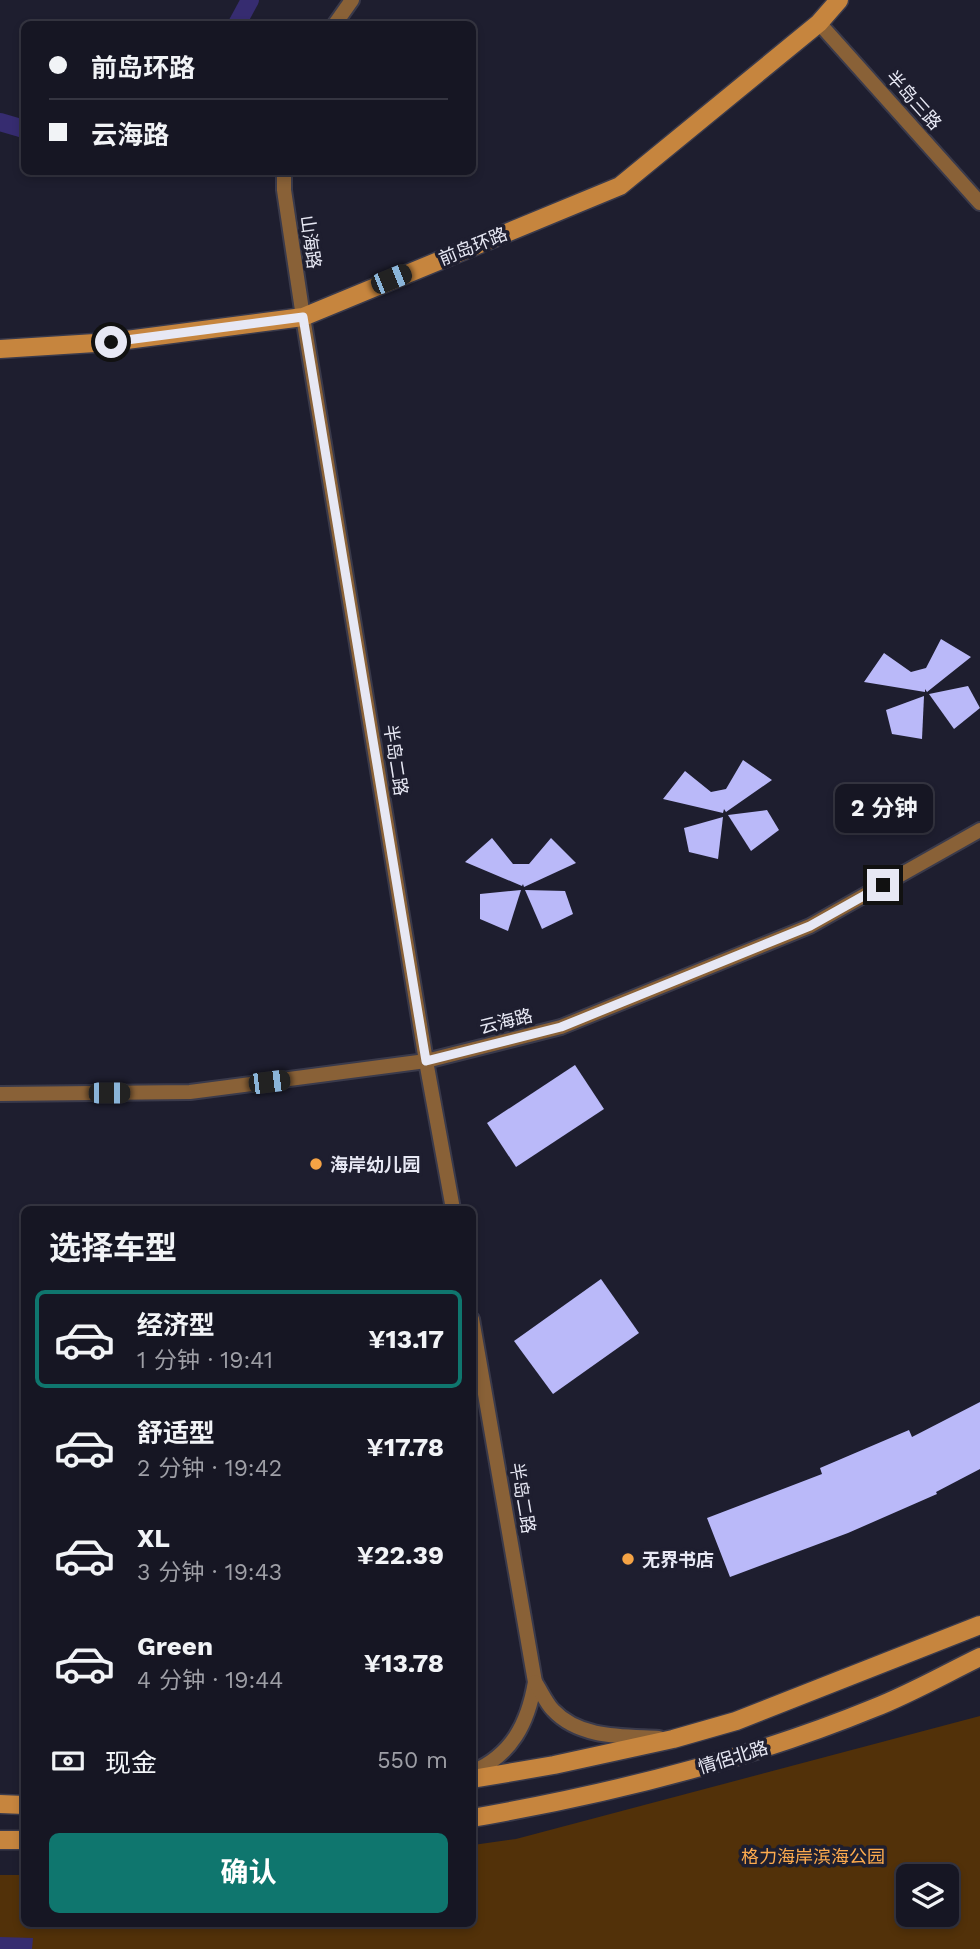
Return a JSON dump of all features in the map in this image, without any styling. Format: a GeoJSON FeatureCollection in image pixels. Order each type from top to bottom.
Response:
{"type":"FeatureCollection","features":[{"type":"Feature","properties":{"kind":"main road","name":"前岛环路"},"geometry":{"type":"LineString","coordinates":[[0,349],[111,342],[303,317],[620,186],[819,23],[839,0]]}},
{"type":"Feature","properties":{"kind":"main road","name":"情侶北路"},"geometry":{"type":"LineString","coordinates":[[476,1778],[554,1765],[673,1739],[736,1721],[980,1625]]}},
{"type":"Feature","properties":{"kind":"main road","name":"情侶北路"},"geometry":{"type":"LineString","coordinates":[[476,1817],[561,1803],[726,1761],[876,1708],[980,1657]]}},
{"type":"Feature","properties":{"kind":"main road"},"geometry":{"type":"LineString","coordinates":[[0,1804],[21,1805]]}},
{"type":"Feature","properties":{"kind":"main road"},"geometry":{"type":"LineString","coordinates":[[0,1840],[21,1840]]}},
{"type":"Feature","properties":{"kind":"street"},"geometry":{"type":"LineString","coordinates":[[337,21],[352,0]]}},
{"type":"Feature","properties":{"kind":"street","name":"半岛三路"},"geometry":{"type":"LineString","coordinates":[[819,23],[980,203]]}},
{"type":"Feature","properties":{"kind":"street","name":"山海路"},"geometry":{"type":"LineString","coordinates":[[284,175],[303,317]]}},
{"type":"Feature","properties":{"kind":"street","name":"半岛二路"},"geometry":{"type":"LineString","coordinates":[[303,317],[452,1206]]}},
{"type":"Feature","properties":{"kind":"street","name":"云海路"},"geometry":{"type":"LineString","coordinates":[[0,1094],[190,1092],[426,1061],[561,1027],[810,926],[980,831]]}},
{"type":"Feature","properties":{"kind":"street","name":"半岛二路"},"geometry":{"type":"LineString","coordinates":[[476,1342],[535,1682]]}},
{"type":"Feature","properties":{"kind":"street"},"geometry":{"type":"LineString","coordinates":[[535,1682],[553,1710],[580,1727],[614,1736],[673,1739]]}},
{"type":"Feature","properties":{"kind":"street"},"geometry":{"type":"LineString","coordinates":[[476,1770],[503,1754],[518,1733],[531,1709],[535,1682]]}},
{"type":"Feature","properties":{"kind":"green space","name":"格力海岸滨海公园"},"geometry":{"type":"Polygon","coordinates":[[[980,1716],[980,1949],[0,1949],[0,1875],[21,1875],[21,1927],[476,1927],[476,1845],[516,1839],[980,1716]]]}},
{"type":"Feature","properties":{"kind":"shaded area"},"geometry":{"type":"Polygon","coordinates":[[[0,1937],[33,1938],[32,1949],[0,1949],[0,1937]]]}},
{"type":"Feature","properties":{"kind":"building"},"geometry":{"type":"Polygon","coordinates":[[[941,639],[971,657],[927,692],[925,689],[925,692],[864,682],[884,653],[911,672],[926,668],[941,639]]]}},
{"type":"Feature","properties":{"kind":"building"},"geometry":{"type":"Polygon","coordinates":[[[968,686],[980,708],[954,729],[929,694],[968,686]]]}},
{"type":"Feature","properties":{"kind":"building"},"geometry":{"type":"Polygon","coordinates":[[[924,696],[922,739],[892,734],[886,710],[924,696]]]}},
{"type":"Feature","properties":{"kind":"building"},"geometry":{"type":"Polygon","coordinates":[[[743,760],[772,780],[726,812],[724,809],[723,813],[663,799],[685,771],[711,792],[726,789],[743,760]]]}},
{"type":"Feature","properties":{"kind":"building"},"geometry":{"type":"Polygon","coordinates":[[[767,810],[779,830],[751,851],[728,815],[767,810]]]}},
{"type":"Feature","properties":{"kind":"building"},"geometry":{"type":"Polygon","coordinates":[[[723,817],[718,859],[689,852],[684,828],[723,817]]]}},
{"type":"Feature","properties":{"kind":"building"},"geometry":{"type":"Polygon","coordinates":[[[492,838],[513,864],[529,864],[551,838],[576,863],[524,887],[523,884],[522,886],[465,862],[492,838]]]}},
{"type":"Feature","properties":{"kind":"building"},"geometry":{"type":"Polygon","coordinates":[[[521,890],[508,931],[480,919],[480,894],[521,890]]]}},
{"type":"Feature","properties":{"kind":"building"},"geometry":{"type":"Polygon","coordinates":[[[525,890],[565,891],[573,914],[542,929],[525,890]]]}},
{"type":"Feature","properties":{"kind":"building"},"geometry":{"type":"Polygon","coordinates":[[[575,1065],[604,1109],[516,1167],[487,1123],[575,1065]]]}},
{"type":"Feature","properties":{"kind":"building"},"geometry":{"type":"Polygon","coordinates":[[[601,1279],[639,1333],[553,1394],[514,1341],[601,1279]]]}},
{"type":"Feature","properties":{"kind":"building"},"geometry":{"type":"Polygon","coordinates":[[[980,1402],[980,1469],[936,1492],[937,1494],[848,1533],[730,1577],[707,1518],[822,1474],[820,1468],[909,1430],[912,1437],[980,1402]]]}},
{"type":"Feature","properties":{"kind":"waterway"},"geometry":{"type":"LineString","coordinates":[[239,21],[250,0]]}},
{"type":"Feature","properties":{"kind":"waterway"},"geometry":{"type":"LineString","coordinates":[[0,122],[21,128]]}},
{"type":"Feature","properties":{"kind":"place","name":"海岸幼儿园"},"geometry":{"type":"Point","coordinates":[316,1164]}},
{"type":"Feature","properties":{"kind":"place","name":"无界书店"},"geometry":{"type":"Point","coordinates":[628,1559]}},
{"type":"Feature","properties":{"kind":"route"},"geometry":{"type":"LineString","coordinates":[[111,342],[303,317],[426,1061],[561,1027],[810,926],[883,885]]}}]}
